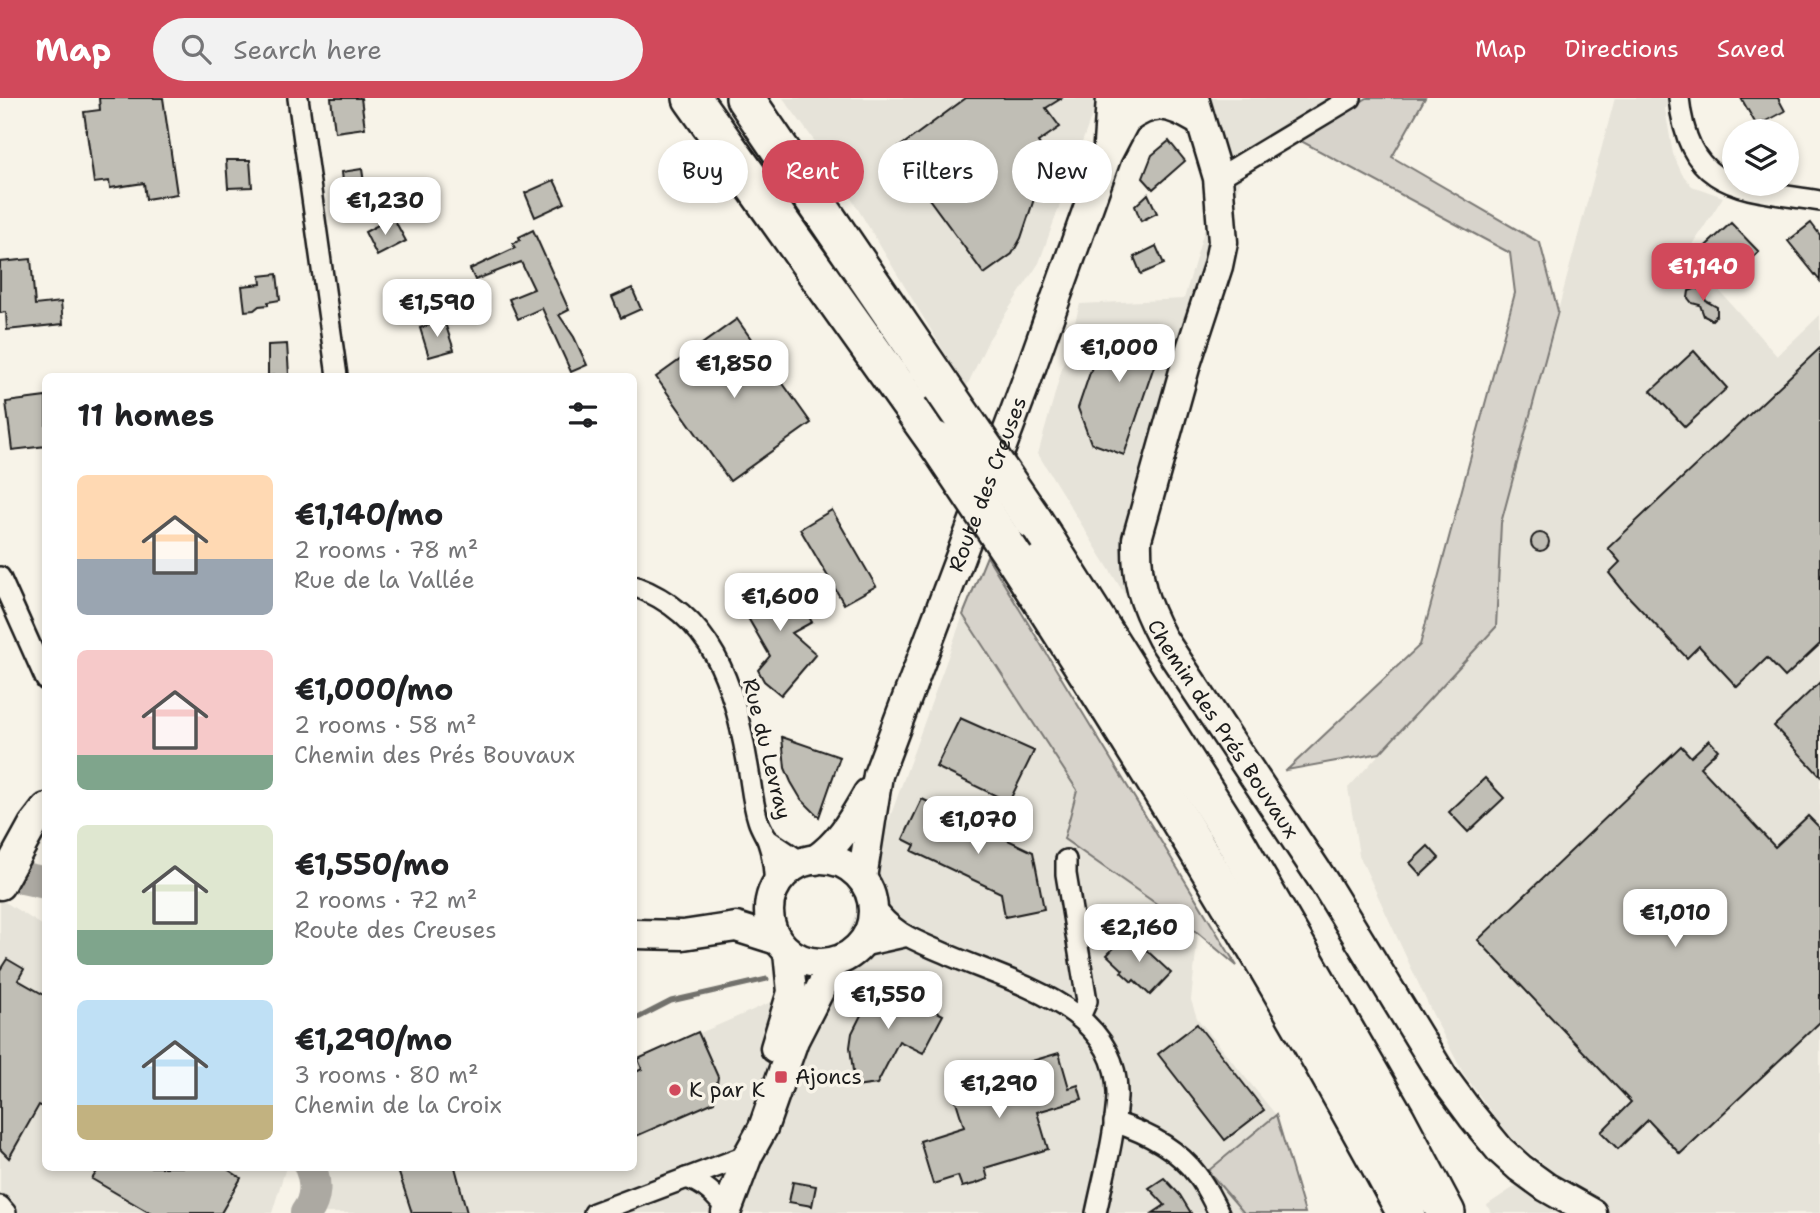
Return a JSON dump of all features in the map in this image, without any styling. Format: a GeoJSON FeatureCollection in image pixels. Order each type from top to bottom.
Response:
{"type":"FeatureCollection","features":[{"type":"Feature","properties":{"kind":"highway"},"geometry":{"type":"LineString","coordinates":[[692,98],[936,441],[1121,723],[1206,862],[1406,1213]]}},
{"type":"Feature","properties":{"kind":"highway"},"geometry":{"type":"LineString","coordinates":[[746,98],[1032,520],[1229,830],[1396,1119],[1446,1213]]}},
{"type":"Feature","properties":{"kind":"main road","name":"Route des Creuses"},"geometry":{"type":"LineString","coordinates":[[809,861],[830,849],[844,833],[878,775],[1026,385],[1125,105],[1140,110],[1159,104],[1177,107],[1191,105]]}},
{"type":"Feature","properties":{"kind":"main road","name":"Chemin des Prés Bouvaux"},"geometry":{"type":"LineString","coordinates":[[1191,105],[1210,149],[1218,178],[1223,228],[1218,266],[1186,364],[1137,539],[1137,562],[1146,607],[1169,649],[1324,882],[1443,1077],[1510,1159],[1546,1187],[1592,1213]]}},
{"type":"Feature","properties":{"kind":"main road","name":"Route des Creuses"},"geometry":{"type":"LineString","coordinates":[[862,878],[878,775]]}},
{"type":"Feature","properties":{"kind":"main road"},"geometry":{"type":"LineString","coordinates":[[0,885],[42,813]]}},
{"type":"Feature","properties":{"kind":"main road"},"geometry":{"type":"LineString","coordinates":[[637,934],[683,935],[736,927],[783,946],[810,962],[834,962],[851,954],[868,935],[873,920],[873,905],[862,878],[849,867],[833,860],[809,861],[787,872],[772,896],[736,927]]}},
{"type":"Feature","properties":{"kind":"main road"},"geometry":{"type":"LineString","coordinates":[[748,1155],[750,1124],[792,992],[783,946],[770,923],[772,896]]}},
{"type":"Feature","properties":{"kind":"main road"},"geometry":{"type":"LineString","coordinates":[[727,1212],[748,1155],[764,1128],[794,1040],[834,962]]}},
{"type":"Feature","properties":{"kind":"street"},"geometry":{"type":"LineString","coordinates":[[298,98],[337,373]]}},
{"type":"Feature","properties":{"kind":"street"},"geometry":{"type":"LineString","coordinates":[[1218,178],[1351,98]]}},
{"type":"Feature","properties":{"kind":"street"},"geometry":{"type":"LineString","coordinates":[[1679,98],[1687,142],[1711,174],[1734,186],[1820,201]]}},
{"type":"Feature","properties":{"kind":"street"},"geometry":{"type":"LineString","coordinates":[[0,577],[42,671]]}},
{"type":"Feature","properties":{"kind":"street","name":"Rue du Levray"},"geometry":{"type":"LineString","coordinates":[[637,587],[655,595],[679,611],[698,629],[716,656],[735,702],[758,821],[767,839],[774,868],[772,896]]}},
{"type":"Feature","properties":{"kind":"street","name":"Rue du Levray"},"geometry":{"type":"LineString","coordinates":[[767,839],[809,861]]}},
{"type":"Feature","properties":{"kind":"street"},"geometry":{"type":"LineString","coordinates":[[1066,860],[1087,1001],[1080,1017]]}},
{"type":"Feature","properties":{"kind":"street"},"geometry":{"type":"LineString","coordinates":[[873,905],[883,919],[904,937],[1065,1006],[1101,1038],[1112,1063],[1117,1096],[1096,1213]]}},
{"type":"Feature","properties":{"kind":"street"},"geometry":{"type":"LineString","coordinates":[[859,947],[904,937]]}},
{"type":"Feature","properties":{"kind":"street"},"geometry":{"type":"LineString","coordinates":[[1114,1122],[1139,1130],[1175,1153],[1196,1174],[1219,1213]]}},
{"type":"Feature","properties":{"kind":"street"},"geometry":{"type":"LineString","coordinates":[[594,1213],[748,1155]]}},
{"type":"Feature","properties":{"kind":"street"},"geometry":{"type":"LineString","coordinates":[[685,1178],[699,1182],[709,1190],[727,1212]]}},
{"type":"Feature","properties":{"kind":"street"},"geometry":{"type":"LineString","coordinates":[[0,1206],[6,1213]]}},
{"type":"Feature","properties":{"kind":"shaded area"},"geometry":{"type":"Polygon","coordinates":[[[783,98],[1098,98],[1083,140],[1012,140],[1012,203],[1060,203],[1039,263],[989,339],[966,388],[854,203],[864,203],[864,140],[814,140],[783,98]]]}},
{"type":"Feature","properties":{"kind":"shaded area"},"geometry":{"type":"Polygon","coordinates":[[[1205,98],[1367,98],[1243,175],[1216,241],[1127,516],[1130,603],[1038,454],[1080,304],[1184,299],[1211,207],[1205,98]]]}},
{"type":"Feature","properties":{"kind":"shaded area"},"geometry":{"type":"Polygon","coordinates":[[[1367,98],[1425,98],[1392,157],[1540,243],[1558,311],[1501,523],[1496,627],[1380,753],[1287,770],[1420,645],[1515,293],[1510,253],[1299,140],[1367,98]]]}},
{"type":"Feature","properties":{"kind":"shaded area"},"geometry":{"type":"Polygon","coordinates":[[[1615,98],[1669,98],[1665,109],[1673,154],[1682,174],[1692,186],[1723,197],[1687,254],[1777,356],[1820,315],[1820,1213],[1491,1213],[1487,1205],[1546,1166],[1514,1140],[1463,1073],[1433,1015],[1359,855],[1348,788],[1496,627],[1501,523],[1615,98]]]}},
{"type":"Feature","properties":{"kind":"shaded area"},"geometry":{"type":"Polygon","coordinates":[[[987,556],[1237,966],[1198,933],[1064,839],[1077,790],[963,615],[987,556]]]}},
{"type":"Feature","properties":{"kind":"shaded area"},"geometry":{"type":"Polygon","coordinates":[[[963,615],[1077,790],[1065,839],[1198,933],[1191,1000],[1197,1018],[1276,1115],[1208,1171],[1244,1213],[309,1213],[322,1171],[637,1171],[637,1061],[832,978],[963,615]]]}},
{"type":"Feature","properties":{"kind":"shaded area"},"geometry":{"type":"Polygon","coordinates":[[[0,899],[42,925],[42,1171],[285,1171],[272,1213],[0,1213],[0,899]]]}},
{"type":"Feature","properties":{"kind":"shaded area"},"geometry":{"type":"Polygon","coordinates":[[[1276,1115],[1305,1213],[1244,1213],[1208,1171],[1276,1115]]]}},
{"type":"Feature","properties":{"kind":"building"},"geometry":{"type":"Polygon","coordinates":[[[99,98],[163,98],[177,194],[146,199],[144,183],[110,188],[109,181],[94,183],[84,112],[100,110],[99,98]]]}},
{"type":"Feature","properties":{"kind":"building"},"geometry":{"type":"Polygon","coordinates":[[[331,98],[361,98],[365,128],[335,132],[331,98]]]}},
{"type":"Feature","properties":{"kind":"building"},"geometry":{"type":"Polygon","coordinates":[[[966,98],[1062,98],[1046,108],[1060,127],[1041,140],[1012,140],[1012,203],[1033,203],[1021,238],[1012,254],[984,274],[932,203],[998,203],[998,140],[909,140],[966,98]]]}},
{"type":"Feature","properties":{"kind":"building"},"geometry":{"type":"Polygon","coordinates":[[[1741,98],[1778,98],[1785,111],[1770,119],[1753,119],[1741,98]]]}},
{"type":"Feature","properties":{"kind":"building"},"geometry":{"type":"Polygon","coordinates":[[[1169,141],[1185,161],[1153,189],[1143,178],[1152,155],[1169,141]]]}},
{"type":"Feature","properties":{"kind":"building"},"geometry":{"type":"Polygon","coordinates":[[[226,160],[250,160],[252,187],[228,188],[226,160]]]}},
{"type":"Feature","properties":{"kind":"building"},"geometry":{"type":"Polygon","coordinates":[[[362,169],[366,197],[345,200],[342,172],[362,169]]]}},
{"type":"Feature","properties":{"kind":"building"},"geometry":{"type":"Polygon","coordinates":[[[554,180],[565,203],[535,217],[525,193],[554,180]]]}},
{"type":"Feature","properties":{"kind":"building"},"geometry":{"type":"Polygon","coordinates":[[[1148,194],[1157,213],[1141,221],[1135,206],[1148,194]]]}},
{"type":"Feature","properties":{"kind":"building"},"geometry":{"type":"Polygon","coordinates":[[[393,217],[406,241],[377,256],[365,232],[393,217]]]}},
{"type":"Feature","properties":{"kind":"building"},"geometry":{"type":"Polygon","coordinates":[[[1731,223],[1759,252],[1727,282],[1699,252],[1731,223]]]}},
{"type":"Feature","properties":{"kind":"building"},"geometry":{"type":"Polygon","coordinates":[[[1811,223],[1820,235],[1820,281],[1788,241],[1811,223]]]}},
{"type":"Feature","properties":{"kind":"building"},"geometry":{"type":"Polygon","coordinates":[[[533,230],[569,310],[559,315],[574,337],[587,365],[571,372],[542,308],[518,319],[509,299],[534,289],[521,262],[475,280],[470,269],[515,248],[513,244],[520,240],[519,237],[533,230]]]}},
{"type":"Feature","properties":{"kind":"building"},"geometry":{"type":"Polygon","coordinates":[[[1156,246],[1164,264],[1141,274],[1134,257],[1156,246]]]}},
{"type":"Feature","properties":{"kind":"building"},"geometry":{"type":"Polygon","coordinates":[[[31,259],[35,305],[61,302],[63,324],[7,330],[6,312],[0,313],[0,262],[31,259]]]}},
{"type":"Feature","properties":{"kind":"building"},"geometry":{"type":"Polygon","coordinates":[[[277,274],[280,300],[245,311],[242,286],[261,284],[260,276],[277,274]]]}},
{"type":"Feature","properties":{"kind":"building"},"geometry":{"type":"Polygon","coordinates":[[[632,288],[641,309],[621,318],[612,297],[632,288]]]}},
{"type":"Feature","properties":{"kind":"building"},"geometry":{"type":"Polygon","coordinates":[[[1697,288],[1702,290],[1706,301],[1717,307],[1717,315],[1712,320],[1704,316],[1700,305],[1692,303],[1688,298],[1689,291],[1697,288]]]}},
{"type":"Feature","properties":{"kind":"building"},"geometry":{"type":"Polygon","coordinates":[[[737,319],[811,423],[730,481],[656,377],[737,319]]]}},
{"type":"Feature","properties":{"kind":"building"},"geometry":{"type":"Polygon","coordinates":[[[444,320],[454,350],[429,357],[420,328],[444,320]]]}},
{"type":"Feature","properties":{"kind":"building"},"geometry":{"type":"Polygon","coordinates":[[[1149,324],[1161,329],[1166,339],[1159,360],[1156,360],[1124,455],[1091,443],[1078,408],[1095,358],[1092,357],[1100,330],[1110,326],[1132,333],[1149,324]]]}},
{"type":"Feature","properties":{"kind":"building"},"geometry":{"type":"Polygon","coordinates":[[[287,344],[289,373],[268,373],[268,345],[287,344]]]}},
{"type":"Feature","properties":{"kind":"building"},"geometry":{"type":"Polygon","coordinates":[[[1820,348],[1820,644],[1785,677],[1767,658],[1737,687],[1699,646],[1687,658],[1626,594],[1609,573],[1620,562],[1608,548],[1820,348]]]}},
{"type":"Feature","properties":{"kind":"building"},"geometry":{"type":"Polygon","coordinates":[[[1694,351],[1727,388],[1685,427],[1651,391],[1694,351]]]}},
{"type":"Feature","properties":{"kind":"building"},"geometry":{"type":"Polygon","coordinates":[[[42,398],[42,446],[12,450],[6,402],[42,398]]]}},
{"type":"Feature","properties":{"kind":"building"},"geometry":{"type":"Polygon","coordinates":[[[832,510],[876,586],[844,604],[800,529],[832,510]]]}},
{"type":"Feature","properties":{"kind":"building"},"geometry":{"type":"Polygon","coordinates":[[[1540,533],[1546,536],[1549,542],[1546,548],[1540,551],[1534,548],[1531,542],[1534,536],[1540,533]]]}},
{"type":"Feature","properties":{"kind":"building"},"geometry":{"type":"Polygon","coordinates":[[[785,577],[812,622],[792,633],[816,654],[781,695],[764,681],[758,670],[770,656],[740,604],[785,577]]]}},
{"type":"Feature","properties":{"kind":"building"},"geometry":{"type":"Polygon","coordinates":[[[1820,682],[1820,776],[1774,726],[1820,682]]]}},
{"type":"Feature","properties":{"kind":"building"},"geometry":{"type":"Polygon","coordinates":[[[960,718],[1034,751],[1009,802],[936,767],[960,718]]]}},
{"type":"Feature","properties":{"kind":"building"},"geometry":{"type":"Polygon","coordinates":[[[782,737],[840,757],[819,817],[801,799],[791,782],[785,768],[782,737]]]}},
{"type":"Feature","properties":{"kind":"building"},"geometry":{"type":"Polygon","coordinates":[[[1709,740],[1718,750],[1700,767],[1775,847],[1808,816],[1820,828],[1820,1022],[1680,1154],[1648,1120],[1618,1149],[1601,1132],[1631,1102],[1478,940],[1681,746],[1691,757],[1709,740]]]}},
{"type":"Feature","properties":{"kind":"building"},"geometry":{"type":"Polygon","coordinates":[[[1485,778],[1504,798],[1468,832],[1449,812],[1485,778]]]}},
{"type":"Feature","properties":{"kind":"building"},"geometry":{"type":"Polygon","coordinates":[[[922,799],[1033,852],[1044,909],[1005,917],[1001,893],[912,851],[915,845],[903,839],[922,799]]]}},
{"type":"Feature","properties":{"kind":"building"},"geometry":{"type":"Polygon","coordinates":[[[1428,846],[1439,858],[1421,875],[1410,863],[1428,846]]]}},
{"type":"Feature","properties":{"kind":"building"},"geometry":{"type":"Polygon","coordinates":[[[1128,933],[1171,973],[1150,995],[1121,972],[1123,970],[1107,955],[1128,933]]]}},
{"type":"Feature","properties":{"kind":"building"},"geometry":{"type":"Polygon","coordinates":[[[7,959],[24,969],[18,980],[42,994],[42,1107],[39,1105],[9,1158],[0,1149],[0,970],[7,959]]]}},
{"type":"Feature","properties":{"kind":"building"},"geometry":{"type":"Polygon","coordinates":[[[880,977],[902,988],[899,992],[943,1015],[923,1053],[899,1041],[877,1084],[855,1087],[850,1047],[852,1033],[880,977]]]}},
{"type":"Feature","properties":{"kind":"building"},"geometry":{"type":"Polygon","coordinates":[[[1197,1024],[1264,1110],[1225,1140],[1158,1054],[1197,1024]]]}},
{"type":"Feature","properties":{"kind":"building","name":"K par K"},"geometry":{"type":"Polygon","coordinates":[[[698,1032],[718,1077],[714,1102],[637,1136],[637,1072],[642,1069],[638,1059],[698,1032]]]}},
{"type":"Feature","properties":{"kind":"building"},"geometry":{"type":"Polygon","coordinates":[[[1059,1053],[1069,1088],[1078,1085],[1082,1099],[1037,1112],[1048,1149],[985,1168],[988,1179],[974,1184],[962,1187],[958,1176],[933,1184],[920,1141],[964,1127],[951,1085],[1059,1053]]]}},
{"type":"Feature","properties":{"kind":"building"},"geometry":{"type":"Polygon","coordinates":[[[97,1171],[230,1171],[241,1178],[221,1213],[150,1213],[92,1179],[97,1171]]]}},
{"type":"Feature","properties":{"kind":"building"},"geometry":{"type":"Polygon","coordinates":[[[398,1171],[456,1171],[467,1213],[412,1213],[398,1171]]]}},
{"type":"Feature","properties":{"kind":"building"},"geometry":{"type":"Polygon","coordinates":[[[1164,1178],[1180,1195],[1191,1213],[1153,1213],[1165,1205],[1149,1188],[1164,1178]]]}},
{"type":"Feature","properties":{"kind":"building"},"geometry":{"type":"Polygon","coordinates":[[[793,1182],[816,1186],[812,1206],[789,1202],[793,1182]]]}},
{"type":"Feature","properties":{"kind":"waterway"},"geometry":{"type":"LineString","coordinates":[[0,864],[14,876],[42,882]]}},
{"type":"Feature","properties":{"kind":"waterway"},"geometry":{"type":"LineString","coordinates":[[637,1018],[671,1001],[767,979]]}},
{"type":"Feature","properties":{"kind":"waterway"},"geometry":{"type":"LineString","coordinates":[[306,1213],[314,1191],[311,1171]]}},
{"type":"Feature","properties":{"kind":"place","name":"Ajoncs"},"geometry":{"type":"Point","coordinates":[781,1077]}},
{"type":"Feature","properties":{"kind":"place","name":"K par K"},"geometry":{"type":"Point","coordinates":[675,1090]}}]}
